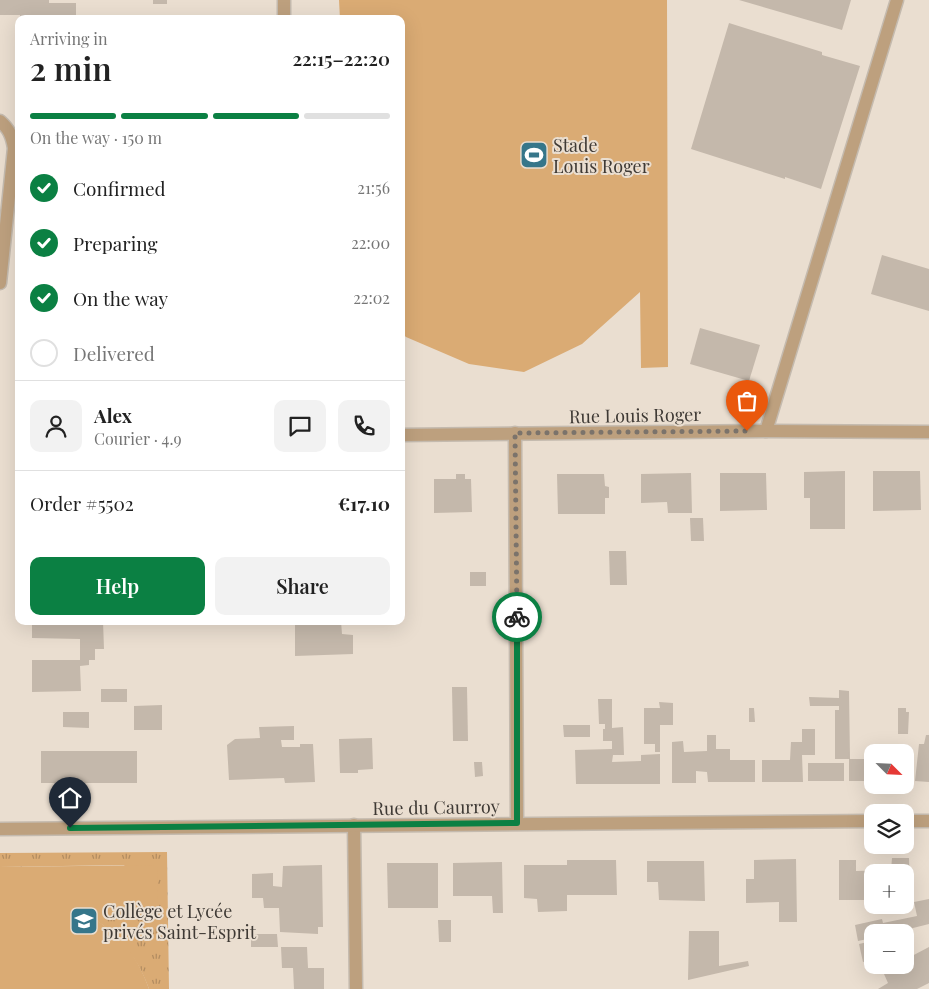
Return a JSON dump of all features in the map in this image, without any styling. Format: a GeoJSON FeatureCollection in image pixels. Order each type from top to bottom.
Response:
{"type":"FeatureCollection","features":[{"type":"Feature","properties":{"kind":"street"},"geometry":{"type":"LineString","coordinates":[[284,0],[284,15]]}},
{"type":"Feature","properties":{"kind":"street"},"geometry":{"type":"LineString","coordinates":[[766,431],[897,0]]}},
{"type":"Feature","properties":{"kind":"street"},"geometry":{"type":"LineString","coordinates":[[0,120],[12,137],[14,148],[0,283]]}},
{"type":"Feature","properties":{"kind":"street","name":"Rue Louis Roger"},"geometry":{"type":"LineString","coordinates":[[405,434],[766,431],[929,432]]}},
{"type":"Feature","properties":{"kind":"street"},"geometry":{"type":"LineString","coordinates":[[515,433],[517,823]]}},
{"type":"Feature","properties":{"kind":"street","name":"Rue du Caurroy"},"geometry":{"type":"LineString","coordinates":[[0,829],[864,821]]}},
{"type":"Feature","properties":{"kind":"street"},"geometry":{"type":"LineString","coordinates":[[914,821],[929,821]]}},
{"type":"Feature","properties":{"kind":"street"},"geometry":{"type":"LineString","coordinates":[[354,825],[356,989]]}},
{"type":"Feature","properties":{"kind":"green space","name":"Stade Louis Roger"},"geometry":{"type":"Polygon","coordinates":[[[339,0],[667,0],[668,367],[641,368],[640,292],[582,344],[524,372],[469,364],[405,336],[405,15],[340,15],[339,0]]]}},
{"type":"Feature","properties":{"kind":"green space"},"geometry":{"type":"Polygon","coordinates":[[[167,852],[169,989],[149,989],[138,965],[123,944],[114,934],[82,911],[157,911],[124,865],[0,867],[0,853],[167,852]]]}},
{"type":"Feature","properties":{"kind":"green space","name":"Collège et Lycée privés Saint-Esprit"},"geometry":{"type":"Polygon","coordinates":[[[158,865],[157,911],[83,911],[124,944],[138,964],[149,989],[0,989],[0,867],[158,865]]]}},
{"type":"Feature","properties":{"kind":"building"},"geometry":{"type":"Polygon","coordinates":[[[0,0],[49,0],[49,3],[76,3],[76,15],[0,15],[0,0]]]}},
{"type":"Feature","properties":{"kind":"building"},"geometry":{"type":"Polygon","coordinates":[[[153,0],[167,0],[167,4],[153,4],[153,0]]]}},
{"type":"Feature","properties":{"kind":"building"},"geometry":{"type":"Polygon","coordinates":[[[739,0],[851,0],[842,30],[739,0]]]}},
{"type":"Feature","properties":{"kind":"building"},"geometry":{"type":"Polygon","coordinates":[[[729,23],[860,66],[821,189],[691,149],[729,23]]]}},
{"type":"Feature","properties":{"kind":"building"},"geometry":{"type":"Polygon","coordinates":[[[882,255],[929,269],[929,311],[871,294],[882,255]]]}},
{"type":"Feature","properties":{"kind":"building"},"geometry":{"type":"Polygon","coordinates":[[[700,328],[760,345],[749,381],[690,364],[700,328]]]}},
{"type":"Feature","properties":{"kind":"building"},"geometry":{"type":"Polygon","coordinates":[[[845,471],[845,529],[810,529],[810,498],[804,498],[804,472],[845,471]]]}},
{"type":"Feature","properties":{"kind":"building"},"geometry":{"type":"Polygon","coordinates":[[[873,471],[920,471],[921,510],[873,511],[873,471]]]}},
{"type":"Feature","properties":{"kind":"building"},"geometry":{"type":"Polygon","coordinates":[[[691,473],[692,513],[668,513],[667,502],[641,503],[641,474],[691,473]]]}},
{"type":"Feature","properties":{"kind":"building"},"geometry":{"type":"Polygon","coordinates":[[[720,473],[766,473],[767,510],[720,511],[720,473]]]}},
{"type":"Feature","properties":{"kind":"building"},"geometry":{"type":"Polygon","coordinates":[[[456,474],[465,474],[465,479],[471,479],[472,512],[434,513],[434,479],[456,479],[456,474]]]}},
{"type":"Feature","properties":{"kind":"building"},"geometry":{"type":"Polygon","coordinates":[[[557,474],[604,474],[605,486],[609,487],[609,498],[605,498],[605,514],[558,514],[557,474]]]}},
{"type":"Feature","properties":{"kind":"building"},"geometry":{"type":"Polygon","coordinates":[[[690,518],[703,518],[704,541],[691,541],[690,518]]]}},
{"type":"Feature","properties":{"kind":"building"},"geometry":{"type":"Polygon","coordinates":[[[609,551],[626,551],[627,585],[610,585],[609,551]]]}},
{"type":"Feature","properties":{"kind":"building"},"geometry":{"type":"Polygon","coordinates":[[[470,572],[486,572],[486,586],[470,586],[470,572]]]}},
{"type":"Feature","properties":{"kind":"building"},"geometry":{"type":"Polygon","coordinates":[[[32,625],[103,625],[104,649],[95,649],[95,660],[89,660],[89,665],[80,666],[81,691],[32,692],[32,660],[80,660],[80,639],[32,638],[32,625]]]}},
{"type":"Feature","properties":{"kind":"building"},"geometry":{"type":"Polygon","coordinates":[[[295,625],[341,625],[342,634],[353,635],[353,654],[295,656],[295,625]]]}},
{"type":"Feature","properties":{"kind":"building"},"geometry":{"type":"Polygon","coordinates":[[[452,687],[467,687],[468,741],[453,741],[452,687]]]}},
{"type":"Feature","properties":{"kind":"building"},"geometry":{"type":"Polygon","coordinates":[[[101,689],[127,689],[127,702],[101,702],[101,689]]]}},
{"type":"Feature","properties":{"kind":"building"},"geometry":{"type":"Polygon","coordinates":[[[839,690],[849,691],[850,759],[864,759],[864,781],[849,781],[849,759],[835,759],[835,710],[839,710],[839,706],[810,706],[809,697],[839,698],[839,690]]]}},
{"type":"Feature","properties":{"kind":"building"},"geometry":{"type":"Polygon","coordinates":[[[598,699],[612,699],[612,728],[623,727],[624,755],[613,755],[612,762],[641,761],[641,755],[660,754],[660,784],[576,784],[575,750],[612,749],[612,741],[603,741],[605,724],[599,724],[598,699]]]}},
{"type":"Feature","properties":{"kind":"building"},"geometry":{"type":"Polygon","coordinates":[[[659,702],[673,703],[673,725],[660,725],[660,752],[655,752],[655,744],[644,744],[644,708],[660,708],[659,702]]]}},
{"type":"Feature","properties":{"kind":"building"},"geometry":{"type":"Polygon","coordinates":[[[162,705],[162,730],[134,730],[134,706],[162,705]]]}},
{"type":"Feature","properties":{"kind":"building"},"geometry":{"type":"Polygon","coordinates":[[[749,708],[754,708],[755,722],[749,722],[749,708]]]}},
{"type":"Feature","properties":{"kind":"building"},"geometry":{"type":"Polygon","coordinates":[[[898,708],[906,708],[906,712],[909,712],[908,734],[898,734],[898,708]]]}},
{"type":"Feature","properties":{"kind":"building"},"geometry":{"type":"Polygon","coordinates":[[[63,712],[89,712],[89,728],[63,727],[63,712]]]}},
{"type":"Feature","properties":{"kind":"building"},"geometry":{"type":"Polygon","coordinates":[[[563,725],[590,725],[590,737],[564,737],[563,725]]]}},
{"type":"Feature","properties":{"kind":"building"},"geometry":{"type":"Polygon","coordinates":[[[294,726],[294,740],[281,740],[282,747],[300,747],[300,744],[313,744],[315,782],[285,783],[284,778],[229,780],[227,745],[235,739],[260,738],[259,727],[294,726]]]}},
{"type":"Feature","properties":{"kind":"building"},"geometry":{"type":"Polygon","coordinates":[[[802,729],[815,729],[815,755],[802,755],[803,782],[762,782],[762,760],[790,760],[791,742],[802,742],[802,729]]]}},
{"type":"Feature","properties":{"kind":"building"},"geometry":{"type":"Polygon","coordinates":[[[707,735],[716,735],[716,749],[730,749],[730,760],[755,760],[755,782],[708,782],[707,772],[696,771],[696,783],[672,783],[672,742],[683,741],[684,752],[707,751],[707,735]]]}},
{"type":"Feature","properties":{"kind":"building"},"geometry":{"type":"Polygon","coordinates":[[[926,735],[929,735],[929,782],[915,781],[919,744],[924,744],[926,735]]]}},
{"type":"Feature","properties":{"kind":"building"},"geometry":{"type":"Polygon","coordinates":[[[372,738],[373,769],[358,770],[358,773],[340,773],[339,739],[372,738]]]}},
{"type":"Feature","properties":{"kind":"building"},"geometry":{"type":"Polygon","coordinates":[[[41,751],[137,751],[137,783],[41,783],[41,751]]]}},
{"type":"Feature","properties":{"kind":"building"},"geometry":{"type":"Polygon","coordinates":[[[474,762],[482,762],[483,776],[475,777],[474,762]]]}},
{"type":"Feature","properties":{"kind":"building"},"geometry":{"type":"Polygon","coordinates":[[[808,763],[844,763],[844,781],[808,781],[808,763]]]}},
{"type":"Feature","properties":{"kind":"building"},"geometry":{"type":"Polygon","coordinates":[[[892,858],[909,858],[909,864],[892,864],[892,858]]]}},
{"type":"Feature","properties":{"kind":"building"},"geometry":{"type":"Polygon","coordinates":[[[796,859],[797,922],[779,922],[779,902],[746,903],[746,879],[754,879],[754,860],[796,859]]]}},
{"type":"Feature","properties":{"kind":"building"},"geometry":{"type":"Polygon","coordinates":[[[567,860],[616,860],[617,895],[567,895],[567,911],[538,912],[537,899],[524,898],[524,865],[567,865],[567,860]]]}},
{"type":"Feature","properties":{"kind":"building"},"geometry":{"type":"Polygon","coordinates":[[[839,860],[856,860],[856,871],[864,871],[864,900],[839,900],[839,860]]]}},
{"type":"Feature","properties":{"kind":"building"},"geometry":{"type":"Polygon","coordinates":[[[647,861],[704,861],[705,901],[659,900],[658,882],[647,882],[647,861]]]}},
{"type":"Feature","properties":{"kind":"building"},"geometry":{"type":"Polygon","coordinates":[[[502,862],[503,913],[493,913],[492,896],[453,896],[453,863],[502,862]]]}},
{"type":"Feature","properties":{"kind":"building"},"geometry":{"type":"Polygon","coordinates":[[[387,863],[438,863],[438,908],[388,908],[387,863]]]}},
{"type":"Feature","properties":{"kind":"building"},"geometry":{"type":"Polygon","coordinates":[[[322,865],[323,927],[318,927],[318,934],[280,932],[279,908],[264,908],[263,898],[252,898],[252,874],[273,873],[273,886],[282,887],[283,866],[322,865]]]}},
{"type":"Feature","properties":{"kind":"building"},"geometry":{"type":"Polygon","coordinates":[[[929,899],[929,924],[914,928],[914,924],[864,924],[864,940],[858,941],[855,925],[882,919],[883,923],[917,916],[914,902],[929,899]]]}},
{"type":"Feature","properties":{"kind":"building"},"geometry":{"type":"Polygon","coordinates":[[[438,920],[451,920],[451,942],[439,942],[438,920]]]}},
{"type":"Feature","properties":{"kind":"building"},"geometry":{"type":"Polygon","coordinates":[[[689,931],[719,931],[719,966],[748,961],[749,966],[688,980],[689,931]]]}},
{"type":"Feature","properties":{"kind":"building"},"geometry":{"type":"Polygon","coordinates":[[[251,934],[277,934],[278,947],[251,947],[251,934]]]}},
{"type":"Feature","properties":{"kind":"building"},"geometry":{"type":"Polygon","coordinates":[[[864,943],[864,962],[863,962],[859,944],[864,943]]]}},
{"type":"Feature","properties":{"kind":"building"},"geometry":{"type":"Polygon","coordinates":[[[281,947],[307,947],[308,968],[324,968],[324,989],[294,989],[293,968],[282,968],[281,947]]]}},
{"type":"Feature","properties":{"kind":"building"},"geometry":{"type":"Polygon","coordinates":[[[929,947],[929,983],[917,989],[878,989],[888,983],[884,974],[914,974],[914,955],[929,947]]]}},
{"type":"Feature","properties":{"kind":"way so far"},"geometry":{"type":"LineString","coordinates":[[517,617],[515,433],[747,431]]}},
{"type":"Feature","properties":{"kind":"place","name":"Stade Louis Roger"},"geometry":{"type":"Point","coordinates":[534,155]}},
{"type":"Feature","properties":{"kind":"place","name":"Collège et Lycée privés Saint-Esprit"},"geometry":{"type":"Point","coordinates":[84,921]}},
{"type":"Feature","properties":{"kind":"route"},"geometry":{"type":"LineString","coordinates":[[70,828],[517,823],[517,617]]}}]}
